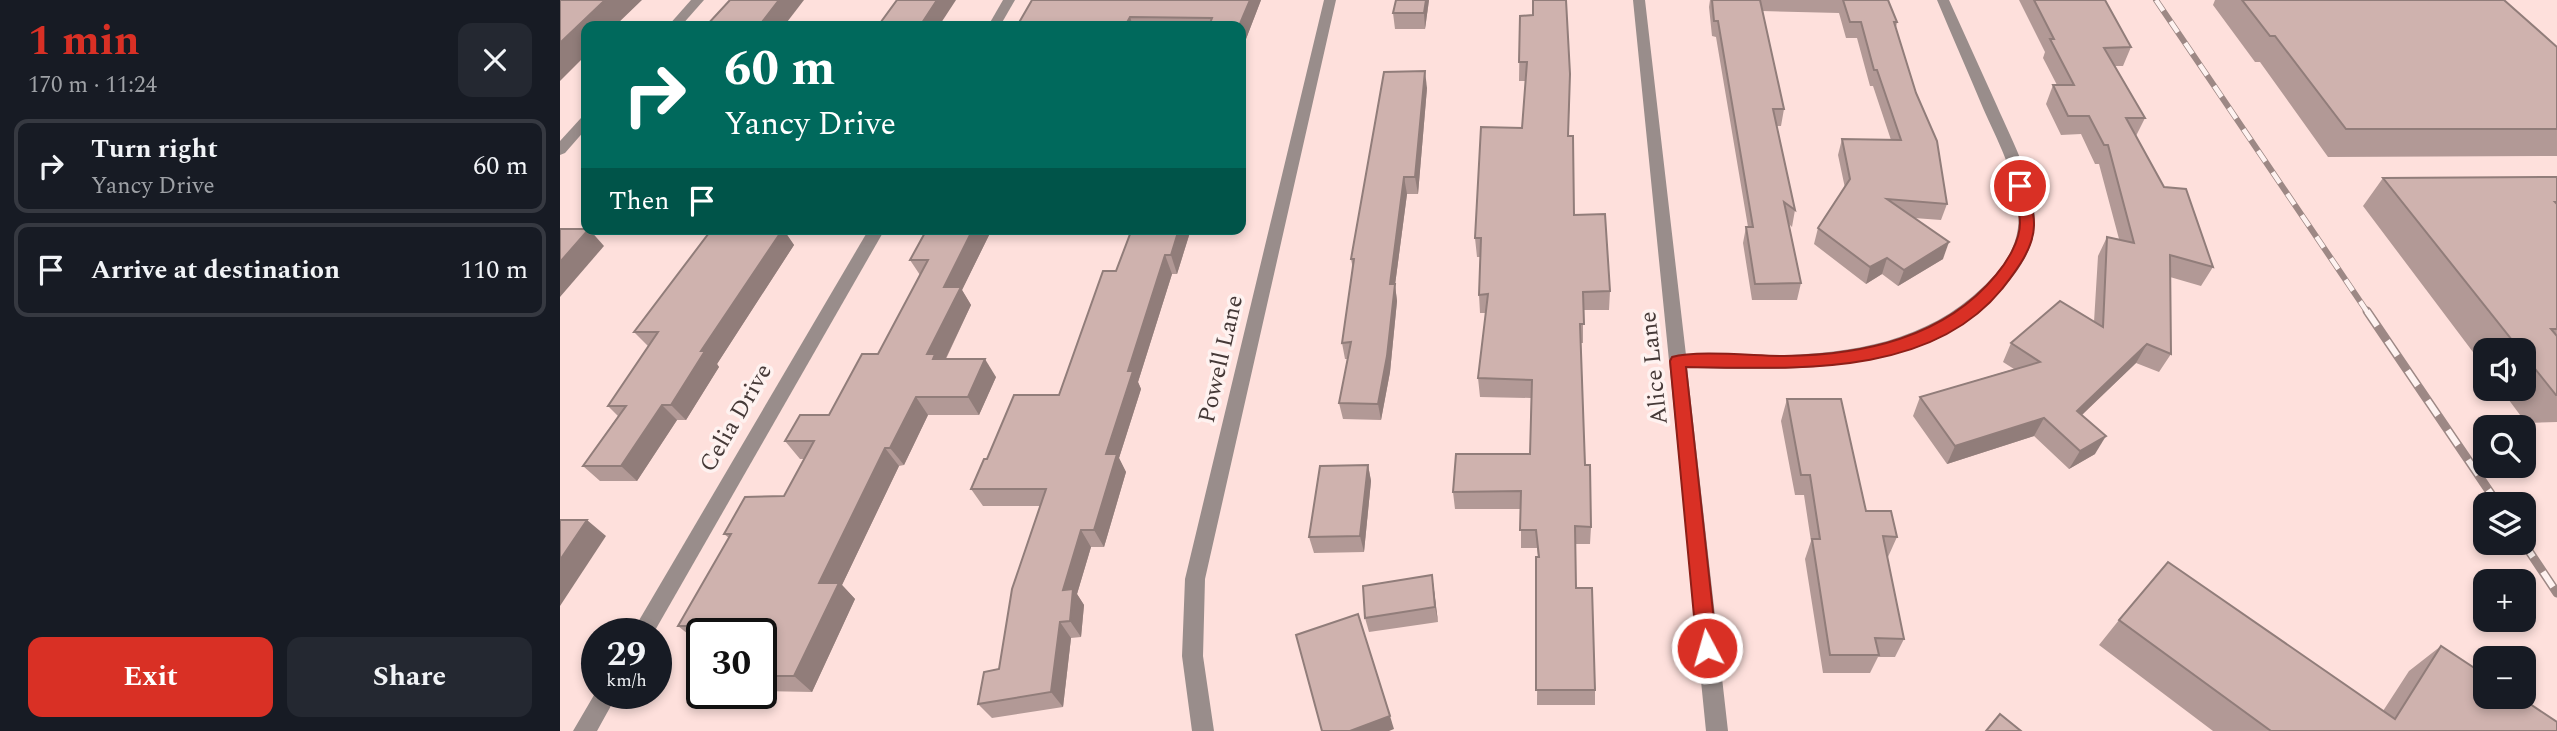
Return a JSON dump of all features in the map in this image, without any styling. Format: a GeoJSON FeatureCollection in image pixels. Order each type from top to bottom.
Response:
{"type":"FeatureCollection","features":[{"type":"Feature","properties":{"kind":"street"},"geometry":{"type":"LineString","coordinates":[[679,21],[698,0]]}},
{"type":"Feature","properties":{"kind":"street"},"geometry":{"type":"LineString","coordinates":[[997,21],[1009,0]]}},
{"type":"Feature","properties":{"kind":"street","name":"Powell Lane"},"geometry":{"type":"LineString","coordinates":[[1203,731],[1194,697],[1190,639],[1195,579],[1330,0]]}},
{"type":"Feature","properties":{"kind":"street","name":"Alice Lane"},"geometry":{"type":"LineString","coordinates":[[1639,0],[1717,731]]}},
{"type":"Feature","properties":{"kind":"street"},"geometry":{"type":"LineString","coordinates":[[1678,361],[1787,362],[1866,354],[1909,344],[1969,312],[1989,294],[2015,262],[2027,225],[2017,167],[1943,0]]}},
{"type":"Feature","properties":{"kind":"street"},"geometry":{"type":"LineString","coordinates":[[560,150],[581,127]]}},
{"type":"Feature","properties":{"kind":"street","name":"Celia Drive"},"geometry":{"type":"LineString","coordinates":[[650,618],[874,235]]}},
{"type":"Feature","properties":{"kind":"street"},"geometry":{"type":"LineString","coordinates":[[584,731],[597,709]]}},
{"type":"Feature","properties":{"kind":"building"},"geometry":{"type":"Polygon","coordinates":[[[560,0],[605,0],[581,21],[560,43],[560,0]]]}},
{"type":"Feature","properties":{"kind":"building"},"geometry":{"type":"Polygon","coordinates":[[[730,0],[779,0],[763,21],[711,21],[730,0]]]}},
{"type":"Feature","properties":{"kind":"building"},"geometry":{"type":"Polygon","coordinates":[[[897,0],[937,0],[923,21],[882,21],[897,0]]]}},
{"type":"Feature","properties":{"kind":"building"},"geometry":{"type":"Polygon","coordinates":[[[1032,0],[1250,0],[1241,21],[1130,17],[1128,21],[1020,21],[1032,0]]]}},
{"type":"Feature","properties":{"kind":"building"},"geometry":{"type":"Polygon","coordinates":[[[1396,0],[1426,0],[1424,13],[1393,13],[1396,0]]]}},
{"type":"Feature","properties":{"kind":"building"},"geometry":{"type":"Polygon","coordinates":[[[1533,0],[1566,0],[1570,74],[1568,136],[1573,136],[1574,215],[1605,214],[1610,291],[1583,292],[1584,324],[1580,324],[1585,465],[1590,465],[1591,527],[1575,526],[1576,588],[1592,588],[1595,690],[1536,690],[1536,557],[1539,557],[1536,530],[1520,530],[1521,491],[1453,492],[1456,454],[1530,454],[1532,380],[1478,378],[1488,294],[1479,295],[1481,238],[1475,238],[1481,127],[1522,128],[1527,62],[1519,62],[1520,16],[1533,15],[1533,0]]]}},
{"type":"Feature","properties":{"kind":"building"},"geometry":{"type":"Polygon","coordinates":[[[1712,0],[1760,0],[1784,109],[1773,109],[1795,210],[1784,202],[1801,283],[1755,284],[1746,227],[1753,227],[1718,21],[1714,21],[1712,0]]]}},
{"type":"Feature","properties":{"kind":"building"},"geometry":{"type":"Polygon","coordinates":[[[1843,0],[1888,0],[1897,22],[1894,22],[1916,93],[1937,141],[1947,204],[1887,199],[1949,242],[1904,270],[1887,258],[1870,267],[1818,228],[1850,179],[1842,139],[1901,140],[1877,70],[1874,70],[1861,22],[1850,22],[1843,0]]]}},
{"type":"Feature","properties":{"kind":"building"},"geometry":{"type":"Polygon","coordinates":[[[2034,0],[2105,0],[2131,47],[2104,48],[2145,118],[2126,118],[2164,187],[2186,189],[2213,267],[2170,255],[2171,354],[2147,344],[2077,411],[2106,436],[2080,451],[2044,418],[1955,446],[1920,397],[2040,362],[2011,343],[2060,301],[2103,327],[2107,237],[2134,243],[2108,145],[2104,145],[2089,116],[2068,116],[2053,85],[2074,85],[2050,39],[2054,39],[2034,0]]]}},
{"type":"Feature","properties":{"kind":"building"},"geometry":{"type":"Polygon","coordinates":[[[2242,0],[2504,0],[2557,47],[2557,129],[2346,129],[2275,36],[2270,36],[2242,0]]]}},
{"type":"Feature","properties":{"kind":"building"},"geometry":{"type":"Polygon","coordinates":[[[1425,71],[1415,177],[1404,177],[1390,284],[1395,284],[1387,356],[1378,404],[1339,403],[1351,342],[1342,343],[1354,259],[1351,259],[1384,72],[1425,71]]]}},
{"type":"Feature","properties":{"kind":"building"},"geometry":{"type":"Polygon","coordinates":[[[2557,177],[2557,329],[2551,329],[2557,336],[2557,395],[2536,370],[2536,338],[2510,338],[2383,178],[2557,177]]]}},
{"type":"Feature","properties":{"kind":"building"},"geometry":{"type":"Polygon","coordinates":[[[560,229],[581,229],[581,235],[584,235],[560,262],[560,229]]]}},
{"type":"Feature","properties":{"kind":"building"},"geometry":{"type":"Polygon","coordinates":[[[707,235],[779,235],[701,351],[705,351],[671,405],[662,405],[621,466],[583,466],[626,406],[608,406],[658,332],[634,332],[707,235]]]}},
{"type":"Feature","properties":{"kind":"building"},"geometry":{"type":"Polygon","coordinates":[[[924,235],[970,235],[944,287],[961,287],[927,354],[935,354],[933,359],[985,359],[968,397],[916,397],[890,448],[885,448],[819,583],[839,583],[794,676],[777,676],[777,618],[686,618],[686,626],[678,626],[731,534],[724,534],[745,497],[784,496],[814,441],[785,441],[800,415],[829,415],[862,354],[878,354],[928,260],[910,260],[924,235]]]}},
{"type":"Feature","properties":{"kind":"building"},"geometry":{"type":"Polygon","coordinates":[[[1130,235],[1177,235],[1171,255],[1165,255],[1128,371],[1133,371],[1106,454],[1117,454],[1094,530],[1081,530],[1063,590],[1073,589],[1070,621],[1060,622],[1051,692],[978,704],[984,672],[999,669],[1012,589],[1046,489],[971,489],[1014,395],[1059,395],[1103,271],[1116,271],[1130,235]]]}},
{"type":"Feature","properties":{"kind":"building"},"geometry":{"type":"Polygon","coordinates":[[[1787,399],[1841,399],[1866,511],[1891,511],[1897,537],[1883,536],[1904,639],[1875,638],[1879,655],[1830,655],[1812,539],[1820,539],[1810,475],[1801,475],[1787,399]]]}},
{"type":"Feature","properties":{"kind":"building"},"geometry":{"type":"Polygon","coordinates":[[[1368,465],[1360,536],[1309,537],[1320,466],[1368,465]]]}},
{"type":"Feature","properties":{"kind":"building"},"geometry":{"type":"Polygon","coordinates":[[[560,520],[587,520],[560,560],[560,520]]]}},
{"type":"Feature","properties":{"kind":"building"},"geometry":{"type":"Polygon","coordinates":[[[2168,562],[2395,719],[2441,646],[2473,667],[2473,709],[2536,708],[2557,722],[2557,731],[2271,731],[2119,620],[2168,562]]]}},
{"type":"Feature","properties":{"kind":"building"},"geometry":{"type":"Polygon","coordinates":[[[1432,575],[1435,607],[1365,618],[1363,586],[1432,575]]]}},
{"type":"Feature","properties":{"kind":"building"},"geometry":{"type":"Polygon","coordinates":[[[1358,614],[1390,716],[1350,731],[1322,731],[1296,635],[1358,614]]]}},
{"type":"Feature","properties":{"kind":"building"},"geometry":{"type":"Polygon","coordinates":[[[2000,714],[2021,731],[1986,731],[2000,714]]]}},
{"type":"Feature","properties":{"kind":"railway"},"geometry":{"type":"LineString","coordinates":[[2156,0],[2368,313]]}},
{"type":"Feature","properties":{"kind":"railway"},"geometry":{"type":"LineString","coordinates":[[2367,311],[2490,492]]}},
{"type":"Feature","properties":{"kind":"railway"},"geometry":{"type":"LineString","coordinates":[[2532,555],[2557,593]]}},
{"type":"Feature","properties":{"kind":"route"},"geometry":{"type":"LineString","coordinates":[[1707,648],[1678,361],[1787,362],[1866,354],[1909,344],[1943,328],[1969,312],[1989,294],[2015,262],[2027,225],[2020,186]]}}]}
